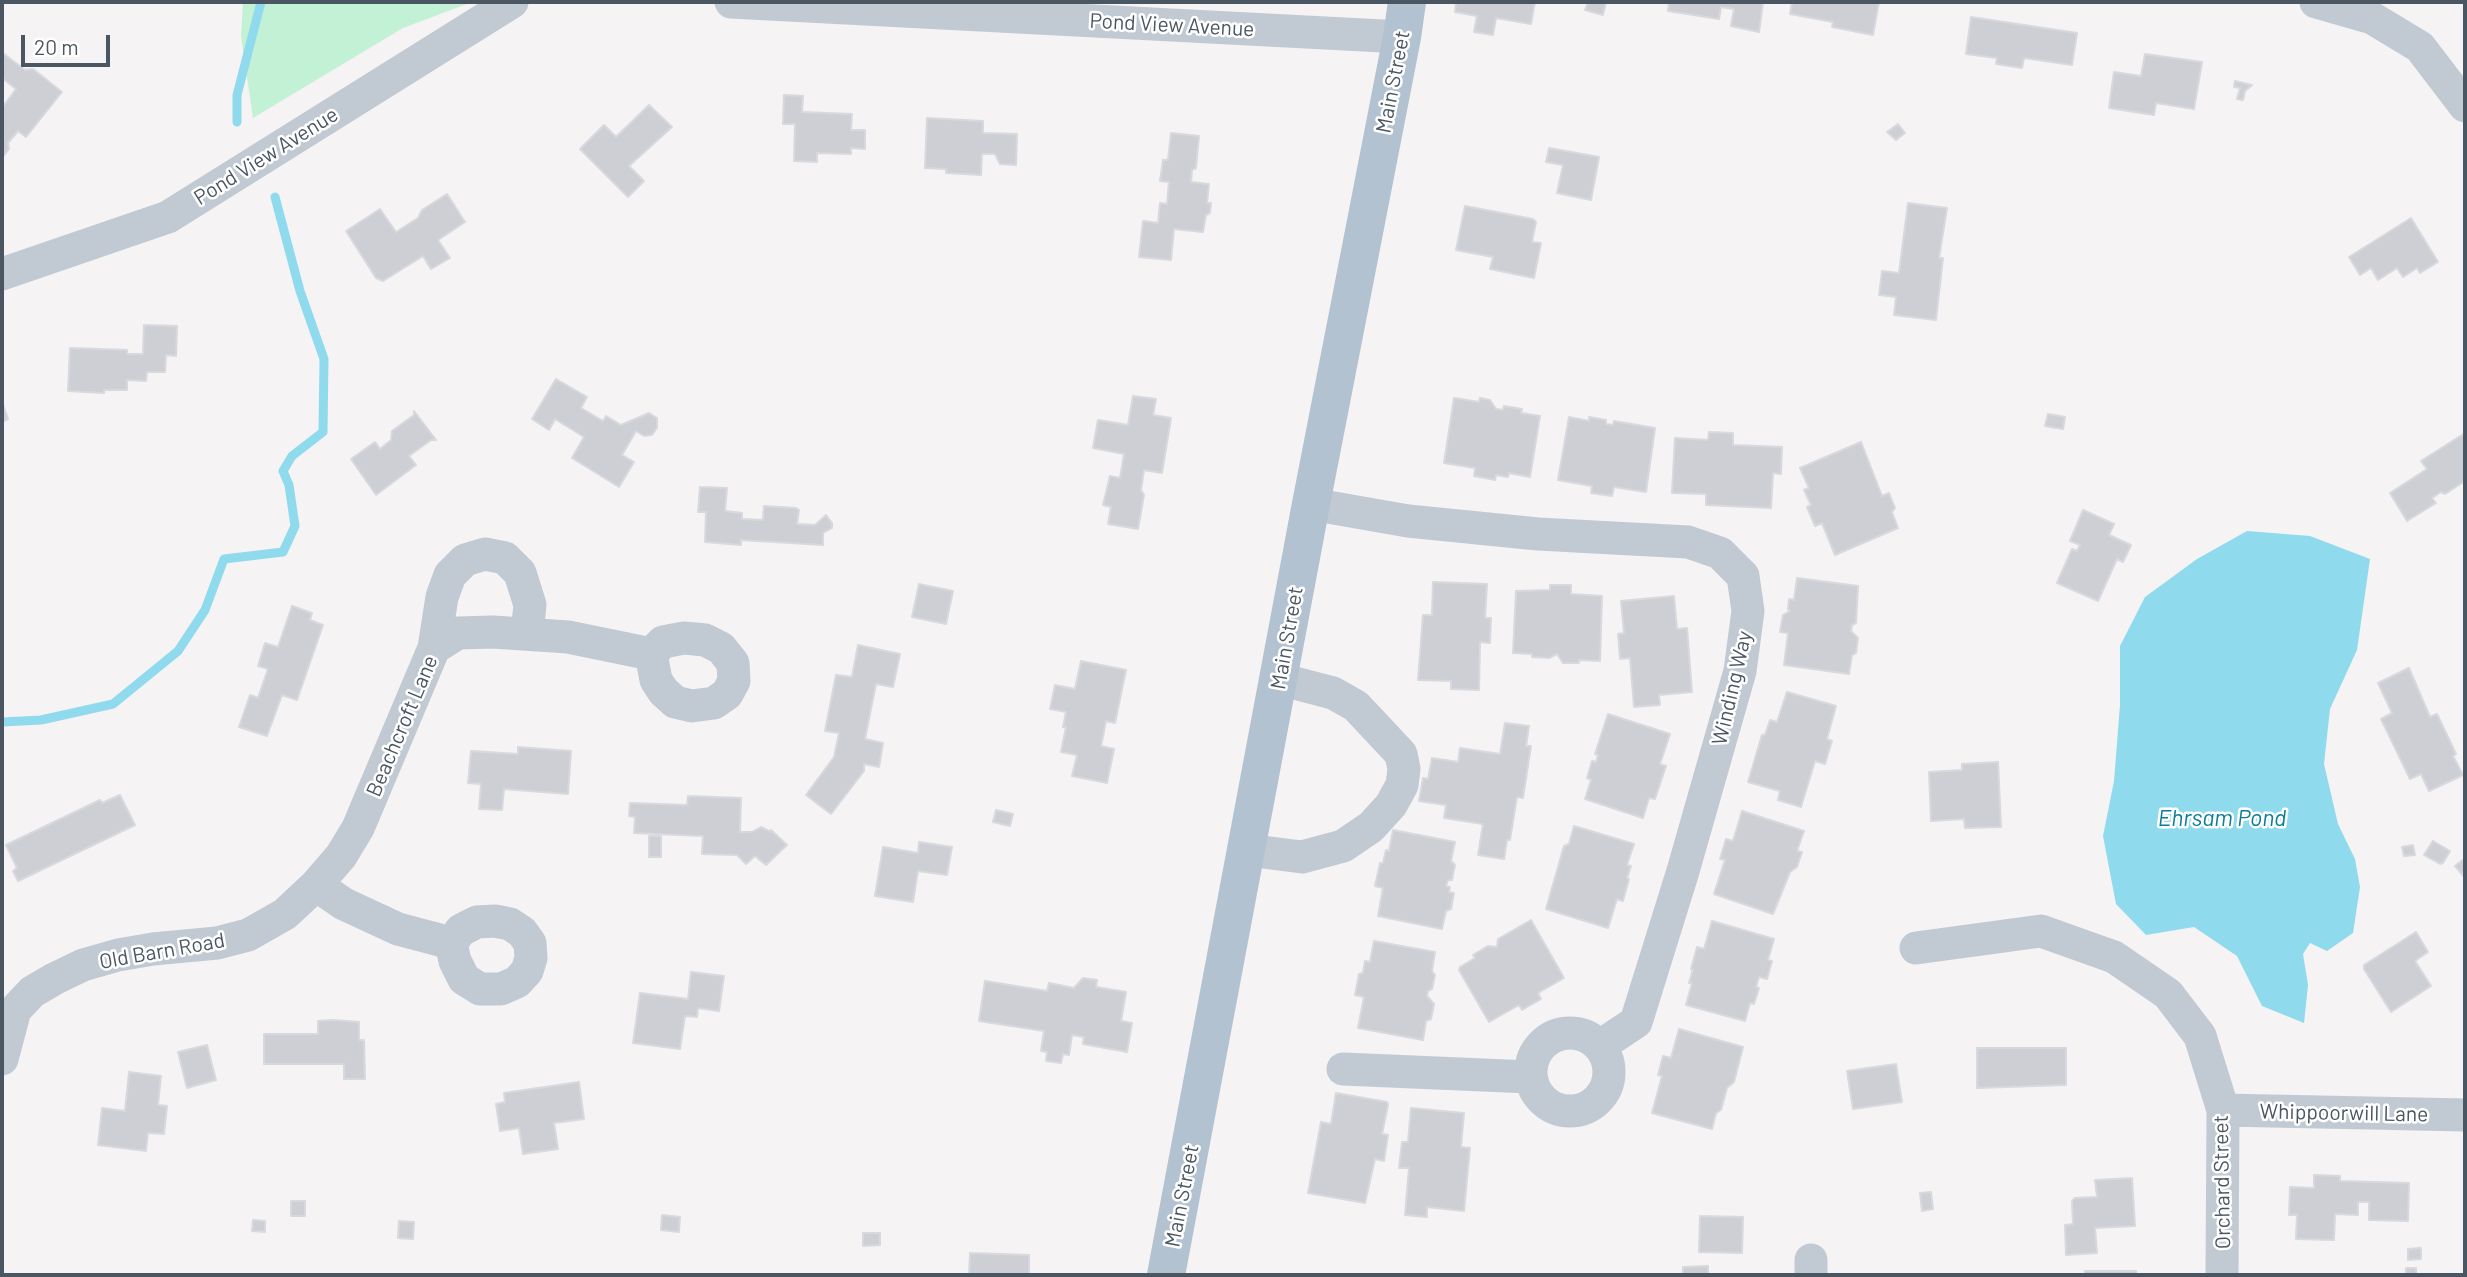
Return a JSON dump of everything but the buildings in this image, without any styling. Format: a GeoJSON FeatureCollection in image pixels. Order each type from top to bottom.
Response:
{"type":"FeatureCollection","features":[{"type":"Feature","properties":{"kind":"main road","name":"Main Street"},"geometry":{"type":"LineString","coordinates":[[1166,1275],[1405,19]]}},
{"type":"Feature","properties":{"kind":"street","name":"Pond View Avenue"},"geometry":{"type":"LineString","coordinates":[[2,274],[168,217],[512,2]]}},
{"type":"Feature","properties":{"kind":"street","name":"Pond View Avenue"},"geometry":{"type":"LineString","coordinates":[[732,2],[1405,19]]}},
{"type":"Feature","properties":{"kind":"street"},"geometry":{"type":"LineString","coordinates":[[2316,2],[2372,18],[2420,47],[2465,106]]}},
{"type":"Feature","properties":{"kind":"street","name":"Winding Way"},"geometry":{"type":"LineString","coordinates":[[1311,503],[1421,522],[1538,534],[1688,542],[1720,553],[1743,576],[1748,611],[1740,671],[1683,871],[1636,1022],[1600,1046]]}},
{"type":"Feature","properties":{"kind":"street"},"geometry":{"type":"LineString","coordinates":[[434,648],[442,597],[450,575],[465,560],[485,554],[505,558],[520,573],[530,605],[527,633]]}},
{"type":"Feature","properties":{"kind":"street","name":"Beachcroft Lane"},"geometry":{"type":"LineString","coordinates":[[316,885],[341,856],[358,828],[434,648],[458,633],[527,633],[568,637],[651,654]]}},
{"type":"Feature","properties":{"kind":"street"},"geometry":{"type":"LineString","coordinates":[[1247,850],[1302,857],[1343,846],[1371,827],[1391,805],[1402,785],[1404,769],[1401,754],[1356,706],[1333,693],[1279,679]]}},
{"type":"Feature","properties":{"kind":"street"},"geometry":{"type":"LineString","coordinates":[[316,885],[344,904],[398,929],[451,943]]}},
{"type":"Feature","properties":{"kind":"street","name":"Old Barn Road"},"geometry":{"type":"LineString","coordinates":[[2,1059],[15,1010],[32,992],[54,979],[83,965],[118,955],[216,943],[247,935],[285,914],[316,885]]}},
{"type":"Feature","properties":{"kind":"street","name":"Orchard Street"},"geometry":{"type":"LineString","coordinates":[[1916,948],[2042,931],[2114,957],[2168,994],[2200,1036],[2223,1110],[2222,1275]]}},
{"type":"Feature","properties":{"kind":"street"},"geometry":{"type":"LineString","coordinates":[[1574,1033],[1588,1037],[1600,1046],[1607,1058],[1609,1072],[1601,1097],[1578,1111],[1552,1108],[1534,1090],[1531,1077],[1531,1064],[1536,1052],[1546,1040],[1559,1034],[1574,1033]]}},
{"type":"Feature","properties":{"kind":"street"},"geometry":{"type":"LineString","coordinates":[[1343,1069],[1531,1077]]}},
{"type":"Feature","properties":{"kind":"street","name":"Whippoorwill Lane"},"geometry":{"type":"LineString","coordinates":[[2223,1110],[2465,1115]]}},
{"type":"Feature","properties":{"kind":"green space"},"geometry":{"type":"Polygon","coordinates":[[[243,2],[472,2],[403,28],[253,118],[241,36],[243,2]]]}},
{"type":"Feature","properties":{"kind":"water","name":"Ehrsam Pond"},"geometry":{"type":"Polygon","coordinates":[[[2247,531],[2310,536],[2370,559],[2357,650],[2330,709],[2324,764],[2338,824],[2355,859],[2360,887],[2353,933],[2327,951],[2310,943],[2303,954],[2308,985],[2304,1023],[2262,1006],[2237,956],[2194,927],[2146,935],[2116,904],[2103,836],[2114,781],[2120,705],[2120,646],[2145,597],[2197,559],[2247,531]]]}},
{"type":"Feature","properties":{"kind":"waterway"},"geometry":{"type":"LineString","coordinates":[[237,122],[237,95],[261,2]]}},
{"type":"Feature","properties":{"kind":"waterway"},"geometry":{"type":"LineString","coordinates":[[2,722],[41,720],[113,704],[178,651],[205,610],[224,559],[283,552],[295,526],[289,485],[283,471],[292,456],[323,432],[324,359],[300,291],[275,197]]}}]}
